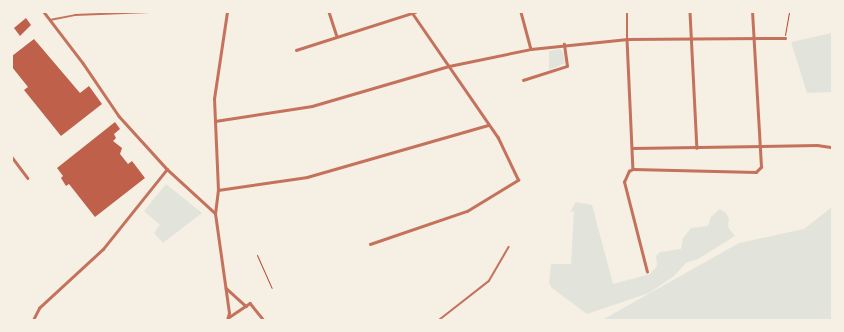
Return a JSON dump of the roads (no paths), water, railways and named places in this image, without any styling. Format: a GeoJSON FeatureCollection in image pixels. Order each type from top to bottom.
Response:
{"type":"FeatureCollection","features":[{"type":"Feature","properties":{"kind":"street"},"geometry":{"type":"LineString","coordinates":[[44,12],[83,63],[119,116],[167,169],[203,205],[215,214]]}},
{"type":"Feature","properties":{"kind":"street"},"geometry":{"type":"LineString","coordinates":[[227,12],[214,99],[218,190],[215,214],[226,288],[228,319]]}},
{"type":"Feature","properties":{"kind":"street"},"geometry":{"type":"LineString","coordinates":[[329,12],[337,37]]}},
{"type":"Feature","properties":{"kind":"street"},"geometry":{"type":"LineString","coordinates":[[296,50],[413,12],[505,151],[518,180],[467,212],[370,244]]}},
{"type":"Feature","properties":{"kind":"street"},"geometry":{"type":"LineString","coordinates":[[521,12],[531,49]]}},
{"type":"Feature","properties":{"kind":"street"},"geometry":{"type":"LineString","coordinates":[[690,12],[689,39],[697,148]]}},
{"type":"Feature","properties":{"kind":"street"},"geometry":{"type":"LineString","coordinates":[[647,272],[624,182],[625,175],[633,169],[756,172],[761,167],[752,12]]}},
{"type":"Feature","properties":{"kind":"street"},"geometry":{"type":"LineString","coordinates":[[215,121],[312,106],[449,66],[531,49],[564,44],[627,39],[785,38]]}},
{"type":"Feature","properties":{"kind":"street"},"geometry":{"type":"LineString","coordinates":[[627,39],[633,169]]}},
{"type":"Feature","properties":{"kind":"street"},"geometry":{"type":"LineString","coordinates":[[523,80],[567,66],[564,44]]}},
{"type":"Feature","properties":{"kind":"street"},"geometry":{"type":"LineString","coordinates":[[218,190],[307,177],[488,125]]}},
{"type":"Feature","properties":{"kind":"street"},"geometry":{"type":"LineString","coordinates":[[632,148],[760,146],[832,147]]}},
{"type":"Feature","properties":{"kind":"street"},"geometry":{"type":"LineString","coordinates":[[12,157],[28,178]]}},
{"type":"Feature","properties":{"kind":"street"},"geometry":{"type":"LineString","coordinates":[[33,320],[39,308],[103,249],[167,169]]}},
{"type":"Feature","properties":{"kind":"street"},"geometry":{"type":"LineString","coordinates":[[226,288],[246,306]]}},
{"type":"Feature","properties":{"kind":"street"},"geometry":{"type":"LineString","coordinates":[[228,319],[250,303],[264,320]]}},
{"type":"Feature","properties":{"kind":"lane"},"geometry":{"type":"LineString","coordinates":[[50,20],[75,15],[150,12]]}},
{"type":"Feature","properties":{"kind":"lane"},"geometry":{"type":"LineString","coordinates":[[627,12],[627,39]]}},
{"type":"Feature","properties":{"kind":"lane"},"geometry":{"type":"LineString","coordinates":[[439,320],[489,281],[509,247]]}}]}
